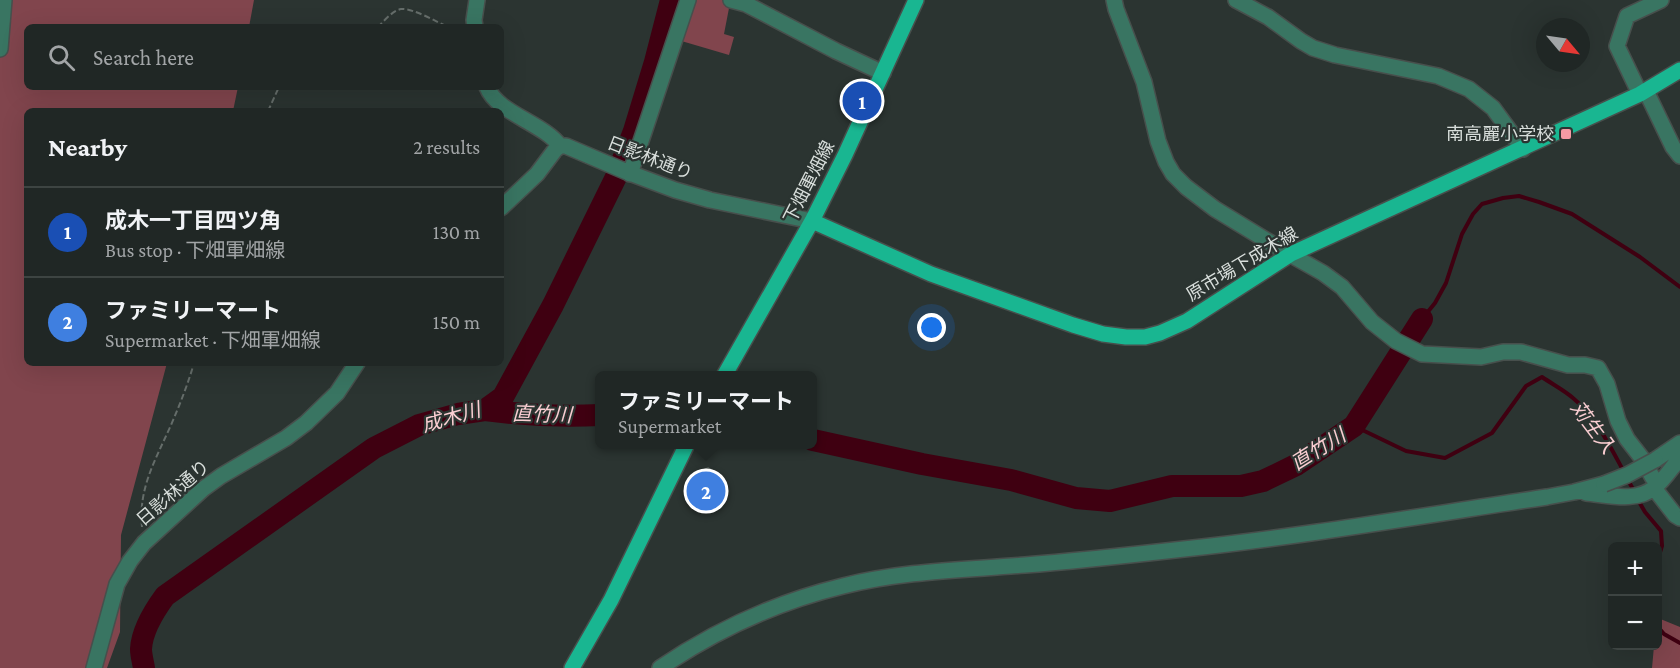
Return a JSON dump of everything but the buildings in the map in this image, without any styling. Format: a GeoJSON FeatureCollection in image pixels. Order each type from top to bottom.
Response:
{"type":"FeatureCollection","features":[{"type":"Feature","properties":{"kind":"main road","name":"下畑軍畑線"},"geometry":{"type":"LineString","coordinates":[[726,371],[812,220],[845,155],[916,0]]}},
{"type":"Feature","properties":{"kind":"main road","name":"原市場下成木線"},"geometry":{"type":"LineString","coordinates":[[812,220],[931,274],[1073,325],[1103,334],[1145,337],[1180,324],[1291,254],[1643,92],[1680,70]]}},
{"type":"Feature","properties":{"kind":"main road"},"geometry":{"type":"LineString","coordinates":[[572,668],[611,600],[685,449]]}},
{"type":"Feature","properties":{"kind":"street"},"geometry":{"type":"LineString","coordinates":[[0,49],[4,0]]}},
{"type":"Feature","properties":{"kind":"street"},"geometry":{"type":"LineString","coordinates":[[475,24],[477,0]]}},
{"type":"Feature","properties":{"kind":"street"},"geometry":{"type":"LineString","coordinates":[[628,173],[688,0]]}},
{"type":"Feature","properties":{"kind":"street"},"geometry":{"type":"LineString","coordinates":[[731,0],[746,4],[883,73]]}},
{"type":"Feature","properties":{"kind":"street"},"geometry":{"type":"LineString","coordinates":[[1114,0],[1144,82],[1158,141],[1166,162],[1173,174],[1186,187],[1215,209],[1323,273],[1342,287],[1372,322],[1396,341],[1414,351],[1422,354],[1481,357],[1503,352],[1521,352],[1568,365],[1598,368],[1607,384],[1618,421],[1641,457],[1639,490]]}},
{"type":"Feature","properties":{"kind":"street"},"geometry":{"type":"LineString","coordinates":[[1236,0],[1268,17],[1313,48],[1343,57],[1438,76],[1469,89],[1493,108],[1523,148]]}},
{"type":"Feature","properties":{"kind":"street"},"geometry":{"type":"LineString","coordinates":[[1661,0],[1627,16],[1617,46],[1680,156]]}},
{"type":"Feature","properties":{"kind":"street"},"geometry":{"type":"LineString","coordinates":[[488,90],[502,105],[546,133],[560,146],[537,174],[504,205]]}},
{"type":"Feature","properties":{"kind":"street","name":"日影林通り"},"geometry":{"type":"LineString","coordinates":[[560,146],[566,146],[628,173],[710,200],[812,220]]}},
{"type":"Feature","properties":{"kind":"street","name":"日影林通り"},"geometry":{"type":"LineString","coordinates":[[94,668],[117,584],[144,543],[203,489],[286,438],[306,423],[337,393],[355,366]]}},
{"type":"Feature","properties":{"kind":"street"},"geometry":{"type":"LineString","coordinates":[[660,668],[702,641],[748,618],[846,585],[916,573],[1063,562],[1236,543],[1574,492],[1627,475],[1680,443]]}},
{"type":"Feature","properties":{"kind":"street"},"geometry":{"type":"LineString","coordinates":[[1639,490],[1680,456]]}},
{"type":"Feature","properties":{"kind":"street"},"geometry":{"type":"LineString","coordinates":[[1574,492],[1639,490],[1680,518]]}},
{"type":"Feature","properties":{"kind":"path"},"geometry":{"type":"LineString","coordinates":[[381,24],[402,9],[415,12],[441,24]]}},
{"type":"Feature","properties":{"kind":"path"},"geometry":{"type":"LineString","coordinates":[[269,108],[278,90]]}},
{"type":"Feature","properties":{"kind":"path"},"geometry":{"type":"LineString","coordinates":[[144,543],[141,514],[143,491],[187,387],[193,366]]}},
{"type":"Feature","properties":{"kind":"shaded area"},"geometry":{"type":"Polygon","coordinates":[[[0,0],[254,0],[250,24],[24,24],[24,90],[237,90],[234,108],[24,108],[24,366],[166,366],[121,535],[120,632],[107,668],[0,668],[0,0]]]}},
{"type":"Feature","properties":{"kind":"shaded area"},"geometry":{"type":"Polygon","coordinates":[[[691,0],[723,0],[730,3],[724,34],[734,37],[729,55],[678,40],[691,0]]]}},
{"type":"Feature","properties":{"kind":"shaded area"},"geometry":{"type":"Polygon","coordinates":[[[1662,620],[1680,627],[1680,668],[1652,668],[1654,650],[1662,650],[1662,620]]]}},
{"type":"Feature","properties":{"kind":"waterway","name":"成木川"},"geometry":{"type":"LineString","coordinates":[[144,668],[141,649],[146,628],[165,596],[374,448],[419,425],[458,414],[485,410],[503,397],[553,305],[617,175],[634,131],[671,0]]}},
{"type":"Feature","properties":{"kind":"waterway","name":"直竹川"},"geometry":{"type":"LineString","coordinates":[[1422,319],[1435,303],[1446,283],[1462,234],[1473,214],[1482,204],[1519,196],[1572,214],[1640,257],[1680,287]]}},
{"type":"Feature","properties":{"kind":"waterway","name":"直竹川"},"geometry":{"type":"LineString","coordinates":[[817,441],[922,464],[1011,480],[1076,498],[1110,501],[1172,486],[1241,486],[1263,481],[1296,465],[1354,426],[1422,319]]}},
{"type":"Feature","properties":{"kind":"waterway","name":"苅生入"},"geometry":{"type":"LineString","coordinates":[[1354,426],[1406,451],[1445,458],[1492,433],[1526,386],[1542,377],[1569,395],[1589,414],[1602,432],[1624,472]]}},
{"type":"Feature","properties":{"kind":"waterway","name":"直竹川"},"geometry":{"type":"LineString","coordinates":[[485,410],[542,415],[595,415]]}},
{"type":"Feature","properties":{"kind":"waterway","name":"苅生入"},"geometry":{"type":"LineString","coordinates":[[1627,478],[1635,493]]}},
{"type":"Feature","properties":{"kind":"waterway","name":"苅生入"},"geometry":{"type":"LineString","coordinates":[[1638,500],[1661,531],[1662,542]]}},
{"type":"Feature","properties":{"kind":"waterway","name":"苅生入"},"geometry":{"type":"LineString","coordinates":[[1662,632],[1680,643]]}},
{"type":"Feature","properties":{"kind":"place","name":"成木一丁目四ツ角"},"geometry":{"type":"Point","coordinates":[862,101]}},
{"type":"Feature","properties":{"kind":"place","name":"南高麗小学校"},"geometry":{"type":"Point","coordinates":[1566,134]}},
{"type":"Feature","properties":{"kind":"place","name":"ファミリーマート"},"geometry":{"type":"Point","coordinates":[706,491]}}]}
